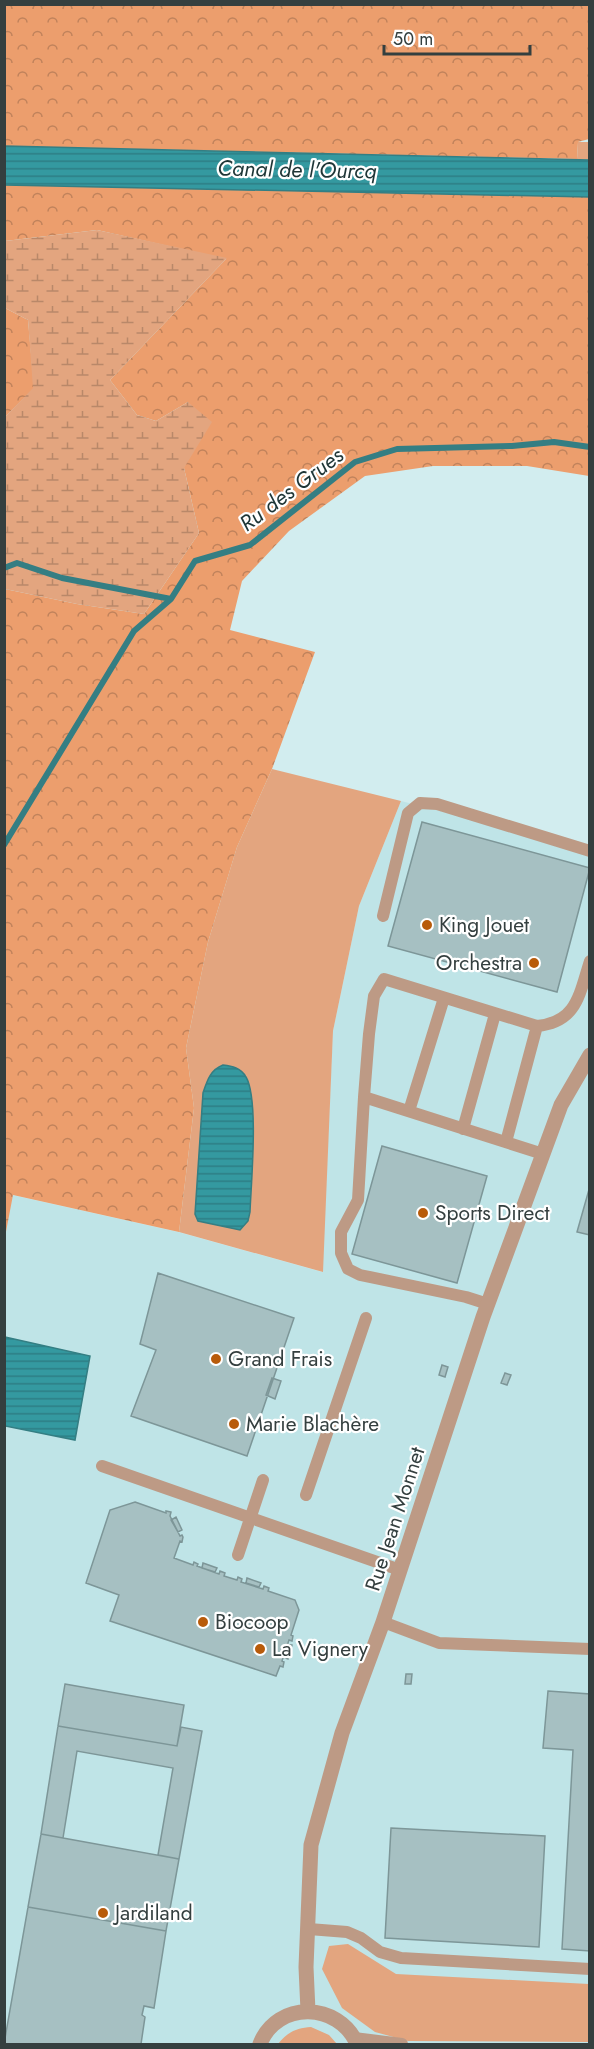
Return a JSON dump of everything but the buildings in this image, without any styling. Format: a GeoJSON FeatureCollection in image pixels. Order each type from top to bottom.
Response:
{"type":"FeatureCollection","features":[{"type":"Feature","properties":{"kind":"street","name":"Rue Jean Monnet"},"geometry":{"type":"LineString","coordinates":[[308,2011],[306,1967],[311,1845],[316,1821],[342,1733],[383,1623],[488,1304],[561,1105],[590,1055]]}},
{"type":"Feature","properties":{"kind":"street"},"geometry":{"type":"LineString","coordinates":[[260,2044],[269,2028],[280,2019],[294,2013],[308,2011],[322,2012],[335,2018],[346,2027],[355,2041]]}},
{"type":"Feature","properties":{"kind":"lane"},"geometry":{"type":"LineString","coordinates":[[383,916],[408,813],[420,803],[437,804],[590,852]]}},
{"type":"Feature","properties":{"kind":"lane"},"geometry":{"type":"LineString","coordinates":[[488,1304],[466,1297],[360,1275],[348,1269],[341,1253],[341,1232],[358,1200],[364,1097],[374,996],[384,979],[537,1026],[553,1025],[568,1016],[578,997],[590,961]]}},
{"type":"Feature","properties":{"kind":"lane"},"geometry":{"type":"LineString","coordinates":[[409,1111],[444,998]]}},
{"type":"Feature","properties":{"kind":"lane"},"geometry":{"type":"LineString","coordinates":[[463,1129],[495,1014]]}},
{"type":"Feature","properties":{"kind":"lane"},"geometry":{"type":"LineString","coordinates":[[506,1142],[537,1026]]}},
{"type":"Feature","properties":{"kind":"lane"},"geometry":{"type":"LineString","coordinates":[[364,1097],[543,1154]]}},
{"type":"Feature","properties":{"kind":"lane"},"geometry":{"type":"LineString","coordinates":[[306,1495],[366,1318]]}},
{"type":"Feature","properties":{"kind":"lane"},"geometry":{"type":"LineString","coordinates":[[102,1466],[400,1570]]}},
{"type":"Feature","properties":{"kind":"lane"},"geometry":{"type":"LineString","coordinates":[[238,1554],[263,1480]]}},
{"type":"Feature","properties":{"kind":"lane"},"geometry":{"type":"LineString","coordinates":[[383,1623],[439,1643],[590,1649]]}},
{"type":"Feature","properties":{"kind":"lane"},"geometry":{"type":"LineString","coordinates":[[309,1929],[347,1932],[361,1938],[380,1952],[401,1959],[590,1969]]}},
{"type":"Feature","properties":{"kind":"lane"},"geometry":{"type":"LineString","coordinates":[[355,2041],[402,2044]]}},
{"type":"Feature","properties":{"kind":"shaded area"},"geometry":{"type":"Polygon","coordinates":[[[401,801],[589,849],[589,2044],[5,2044],[4,1237],[12,1195],[178,1232],[322,1272],[333,1031],[359,906],[401,801]]]}},
{"type":"Feature","properties":{"kind":"green space"},"geometry":{"type":"Polygon","coordinates":[[[5,5],[589,5],[589,139],[578,142],[577,159],[5,146],[5,5]]]}},
{"type":"Feature","properties":{"kind":"green space"},"geometry":{"type":"Polygon","coordinates":[[[578,142],[589,142],[589,160],[577,159],[578,142]]]}},
{"type":"Feature","properties":{"kind":"green space"},"geometry":{"type":"Polygon","coordinates":[[[5,185],[589,197],[589,476],[527,466],[433,466],[365,476],[289,531],[242,581],[230,630],[315,652],[272,769],[237,847],[208,942],[186,1048],[194,1108],[179,1232],[13,1195],[5,1237],[5,589],[77,604],[144,614],[199,533],[184,468],[188,402],[156,421],[137,415],[110,380],[226,259],[97,230],[5,241],[5,185]]]}},
{"type":"Feature","properties":{"kind":"green space"},"geometry":{"type":"Polygon","coordinates":[[[97,230],[227,258],[110,380],[137,415],[156,421],[188,402],[212,422],[184,468],[199,533],[144,614],[77,604],[5,589],[5,417],[33,388],[28,320],[5,308],[5,241],[97,230]]]}},
{"type":"Feature","properties":{"kind":"green space"},"geometry":{"type":"Polygon","coordinates":[[[5,308],[28,320],[34,388],[5,417],[5,308]]]}},
{"type":"Feature","properties":{"kind":"green space"},"geometry":{"type":"Polygon","coordinates":[[[272,769],[401,801],[359,906],[333,1031],[323,1272],[179,1232],[194,1108],[186,1048],[208,942],[237,847],[272,769]]]}},
{"type":"Feature","properties":{"kind":"green space"},"geometry":{"type":"Polygon","coordinates":[[[348,1944],[396,1974],[589,1984],[589,2042],[408,2041],[375,2032],[342,2008],[322,1969],[329,1946],[348,1944]]]}},
{"type":"Feature","properties":{"kind":"green space"},"geometry":{"type":"Polygon","coordinates":[[[311,2027],[329,2035],[337,2044],[278,2044],[293,2031],[311,2027]]]}},
{"type":"Feature","properties":{"kind":"water","name":"Canal de l'Ourcq"},"geometry":{"type":"Polygon","coordinates":[[[5,146],[589,160],[589,197],[5,185],[5,146]]]}},
{"type":"Feature","properties":{"kind":"water"},"geometry":{"type":"Polygon","coordinates":[[[223,1065],[242,1071],[250,1088],[252,1103],[250,1212],[248,1221],[240,1230],[198,1221],[195,1214],[203,1093],[212,1073],[223,1065]]]}},
{"type":"Feature","properties":{"kind":"water"},"geometry":{"type":"Polygon","coordinates":[[[5,1337],[90,1356],[75,1440],[5,1426],[5,1337]]]}},
{"type":"Feature","properties":{"kind":"waterway","name":"Ru des Grues"},"geometry":{"type":"LineString","coordinates":[[4,845],[134,631],[171,599],[195,561],[250,545],[355,462],[397,449],[512,446],[554,442],[590,447]]}},
{"type":"Feature","properties":{"kind":"waterway","name":"Ru des Grues"},"geometry":{"type":"LineString","coordinates":[[4,568],[17,563],[62,578],[171,599]]}},
{"type":"Feature","properties":{"kind":"place","name":"King Jouet"},"geometry":{"type":"Point","coordinates":[427,925]}},
{"type":"Feature","properties":{"kind":"place","name":"Orchestra"},"geometry":{"type":"Point","coordinates":[534,963]}},
{"type":"Feature","properties":{"kind":"place","name":"Sports Direct"},"geometry":{"type":"Point","coordinates":[423,1213]}},
{"type":"Feature","properties":{"kind":"place","name":"Grand Frais"},"geometry":{"type":"Point","coordinates":[216,1359]}},
{"type":"Feature","properties":{"kind":"place","name":"Marie Blachère"},"geometry":{"type":"Point","coordinates":[234,1424]}},
{"type":"Feature","properties":{"kind":"place","name":"Biocoop"},"geometry":{"type":"Point","coordinates":[203,1622]}},
{"type":"Feature","properties":{"kind":"place","name":"La Vignery"},"geometry":{"type":"Point","coordinates":[260,1649]}},
{"type":"Feature","properties":{"kind":"place","name":"Jardiland"},"geometry":{"type":"Point","coordinates":[103,1913]}}]}
